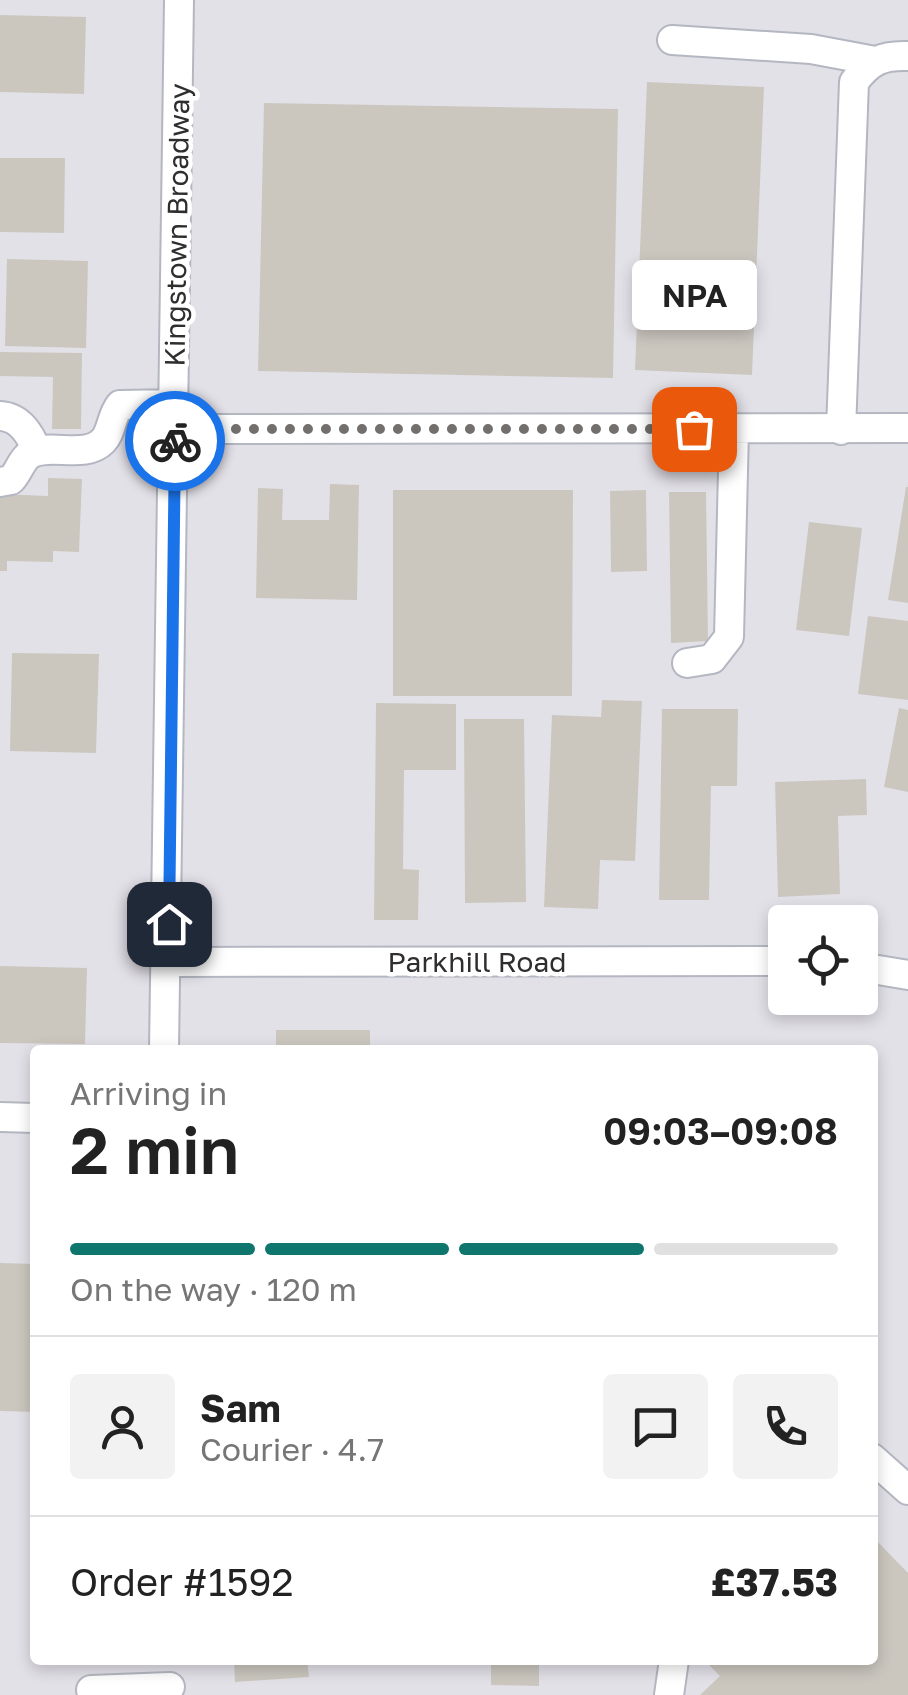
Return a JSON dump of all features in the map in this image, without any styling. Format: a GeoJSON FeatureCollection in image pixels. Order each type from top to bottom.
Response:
{"type":"FeatureCollection","features":[{"type":"Feature","properties":{"kind":"street","name":"Kingstown Broadway"},"geometry":{"type":"LineString","coordinates":[[164,1045],[169,962],[179,0]]}},
{"type":"Feature","properties":{"kind":"street"},"geometry":{"type":"LineString","coordinates":[[672,40],[811,49],[875,61]]}},
{"type":"Feature","properties":{"kind":"street"},"geometry":{"type":"LineString","coordinates":[[842,430],[854,82],[884,56],[908,56]]}},
{"type":"Feature","properties":{"kind":"street"},"geometry":{"type":"LineString","coordinates":[[0,482],[10,480],[23,461],[37,451],[97,446],[107,438],[112,415],[120,405],[176,417],[734,429],[908,428]]}},
{"type":"Feature","properties":{"kind":"street"},"geometry":{"type":"LineString","coordinates":[[0,416],[9,416],[27,430],[37,451]]}},
{"type":"Feature","properties":{"kind":"street"},"geometry":{"type":"LineString","coordinates":[[686,663],[712,659],[729,637],[734,429]]}},
{"type":"Feature","properties":{"kind":"street","name":"Parkhill Road"},"geometry":{"type":"LineString","coordinates":[[169,962],[768,961]]}},
{"type":"Feature","properties":{"kind":"street"},"geometry":{"type":"LineString","coordinates":[[878,970],[908,975]]}},
{"type":"Feature","properties":{"kind":"street"},"geometry":{"type":"LineString","coordinates":[[0,1117],[30,1118]]}},
{"type":"Feature","properties":{"kind":"street"},"geometry":{"type":"LineString","coordinates":[[878,1463],[908,1490]]}},
{"type":"Feature","properties":{"kind":"street"},"geometry":{"type":"LineString","coordinates":[[669,1695],[673,1665]]}},
{"type":"Feature","properties":{"kind":"street"},"geometry":{"type":"LineString","coordinates":[[91,1690],[170,1681]]}},
{"type":"Feature","properties":{"kind":"shaded area"},"geometry":{"type":"Polygon","coordinates":[[[0,0],[908,0],[908,1695],[0,1695],[0,0]]]}},
{"type":"Feature","properties":{"kind":"building"},"geometry":{"type":"Polygon","coordinates":[[[0,15],[86,17],[84,94],[0,92],[0,15]]]}},
{"type":"Feature","properties":{"kind":"building"},"geometry":{"type":"Polygon","coordinates":[[[647,82],[764,87],[752,375],[635,370],[647,82]]]}},
{"type":"Feature","properties":{"kind":"building"},"geometry":{"type":"Polygon","coordinates":[[[264,103],[618,109],[613,378],[258,371],[264,103]]]}},
{"type":"Feature","properties":{"kind":"building"},"geometry":{"type":"Polygon","coordinates":[[[0,158],[65,158],[64,233],[0,232],[0,158]]]}},
{"type":"Feature","properties":{"kind":"building"},"geometry":{"type":"Polygon","coordinates":[[[7,259],[88,261],[86,348],[5,346],[7,259]]]}},
{"type":"Feature","properties":{"kind":"building"},"geometry":{"type":"Polygon","coordinates":[[[0,352],[82,353],[81,429],[52,429],[53,377],[0,376],[0,352]]]}},
{"type":"Feature","properties":{"kind":"building"},"geometry":{"type":"Polygon","coordinates":[[[48,478],[82,479],[79,552],[53,551],[53,562],[7,561],[7,571],[0,571],[0,494],[48,496],[48,478]]]}},
{"type":"Feature","properties":{"kind":"building"},"geometry":{"type":"Polygon","coordinates":[[[330,484],[359,485],[357,600],[256,598],[258,488],[283,489],[282,520],[329,520],[330,484]]]}},
{"type":"Feature","properties":{"kind":"building"},"geometry":{"type":"Polygon","coordinates":[[[908,487],[908,603],[888,600],[908,487]]]}},
{"type":"Feature","properties":{"kind":"building"},"geometry":{"type":"Polygon","coordinates":[[[393,490],[573,490],[572,696],[393,696],[393,490]]]}},
{"type":"Feature","properties":{"kind":"building"},"geometry":{"type":"Polygon","coordinates":[[[646,490],[647,571],[611,572],[610,491],[646,490]]]}},
{"type":"Feature","properties":{"kind":"building"},"geometry":{"type":"Polygon","coordinates":[[[669,492],[706,492],[708,641],[671,643],[669,492]]]}},
{"type":"Feature","properties":{"kind":"building"},"geometry":{"type":"Polygon","coordinates":[[[809,522],[862,528],[849,636],[796,630],[809,522]]]}},
{"type":"Feature","properties":{"kind":"building"},"geometry":{"type":"Polygon","coordinates":[[[868,616],[908,621],[908,700],[858,694],[868,616]]]}},
{"type":"Feature","properties":{"kind":"building"},"geometry":{"type":"Polygon","coordinates":[[[12,653],[99,654],[96,753],[10,751],[12,653]]]}},
{"type":"Feature","properties":{"kind":"building"},"geometry":{"type":"Polygon","coordinates":[[[602,700],[642,701],[635,861],[600,860],[598,909],[544,907],[552,715],[601,717],[602,700]]]}},
{"type":"Feature","properties":{"kind":"building"},"geometry":{"type":"Polygon","coordinates":[[[376,703],[456,704],[456,770],[404,770],[403,869],[419,870],[418,920],[374,920],[376,703]]]}},
{"type":"Feature","properties":{"kind":"building"},"geometry":{"type":"Polygon","coordinates":[[[899,708],[908,710],[908,792],[884,787],[899,708]]]}},
{"type":"Feature","properties":{"kind":"building"},"geometry":{"type":"Polygon","coordinates":[[[662,709],[738,709],[737,786],[711,786],[709,900],[659,900],[662,709]]]}},
{"type":"Feature","properties":{"kind":"building"},"geometry":{"type":"Polygon","coordinates":[[[464,719],[524,719],[526,902],[465,903],[464,719]]]}},
{"type":"Feature","properties":{"kind":"building"},"geometry":{"type":"Polygon","coordinates":[[[866,779],[867,815],[838,816],[840,894],[778,897],[775,782],[866,779]]]}},
{"type":"Feature","properties":{"kind":"building"},"geometry":{"type":"Polygon","coordinates":[[[0,966],[87,968],[85,1044],[0,1043],[0,966]]]}},
{"type":"Feature","properties":{"kind":"building"},"geometry":{"type":"Polygon","coordinates":[[[276,1030],[370,1030],[370,1045],[276,1045],[276,1030]]]}},
{"type":"Feature","properties":{"kind":"building"},"geometry":{"type":"Polygon","coordinates":[[[0,1263],[30,1264],[30,1412],[0,1411],[0,1263]]]}},
{"type":"Feature","properties":{"kind":"building"},"geometry":{"type":"Polygon","coordinates":[[[878,1542],[908,1573],[908,1695],[700,1695],[720,1676],[709,1665],[878,1665],[878,1542]]]}},
{"type":"Feature","properties":{"kind":"building"},"geometry":{"type":"Polygon","coordinates":[[[234,1665],[308,1665],[309,1677],[235,1682],[234,1665]]]}},
{"type":"Feature","properties":{"kind":"building"},"geometry":{"type":"Polygon","coordinates":[[[491,1665],[539,1665],[539,1686],[491,1685],[491,1665]]]}},
{"type":"Feature","properties":{"kind":"way so far"},"geometry":{"type":"LineString","coordinates":[[175,441],[176,429],[694,429]]}},
{"type":"Feature","properties":{"kind":"place","name":"NPA"},"geometry":{"type":"Point","coordinates":[694,429]}},
{"type":"Feature","properties":{"kind":"route"},"geometry":{"type":"LineString","coordinates":[[169,924],[175,441]]}}]}
